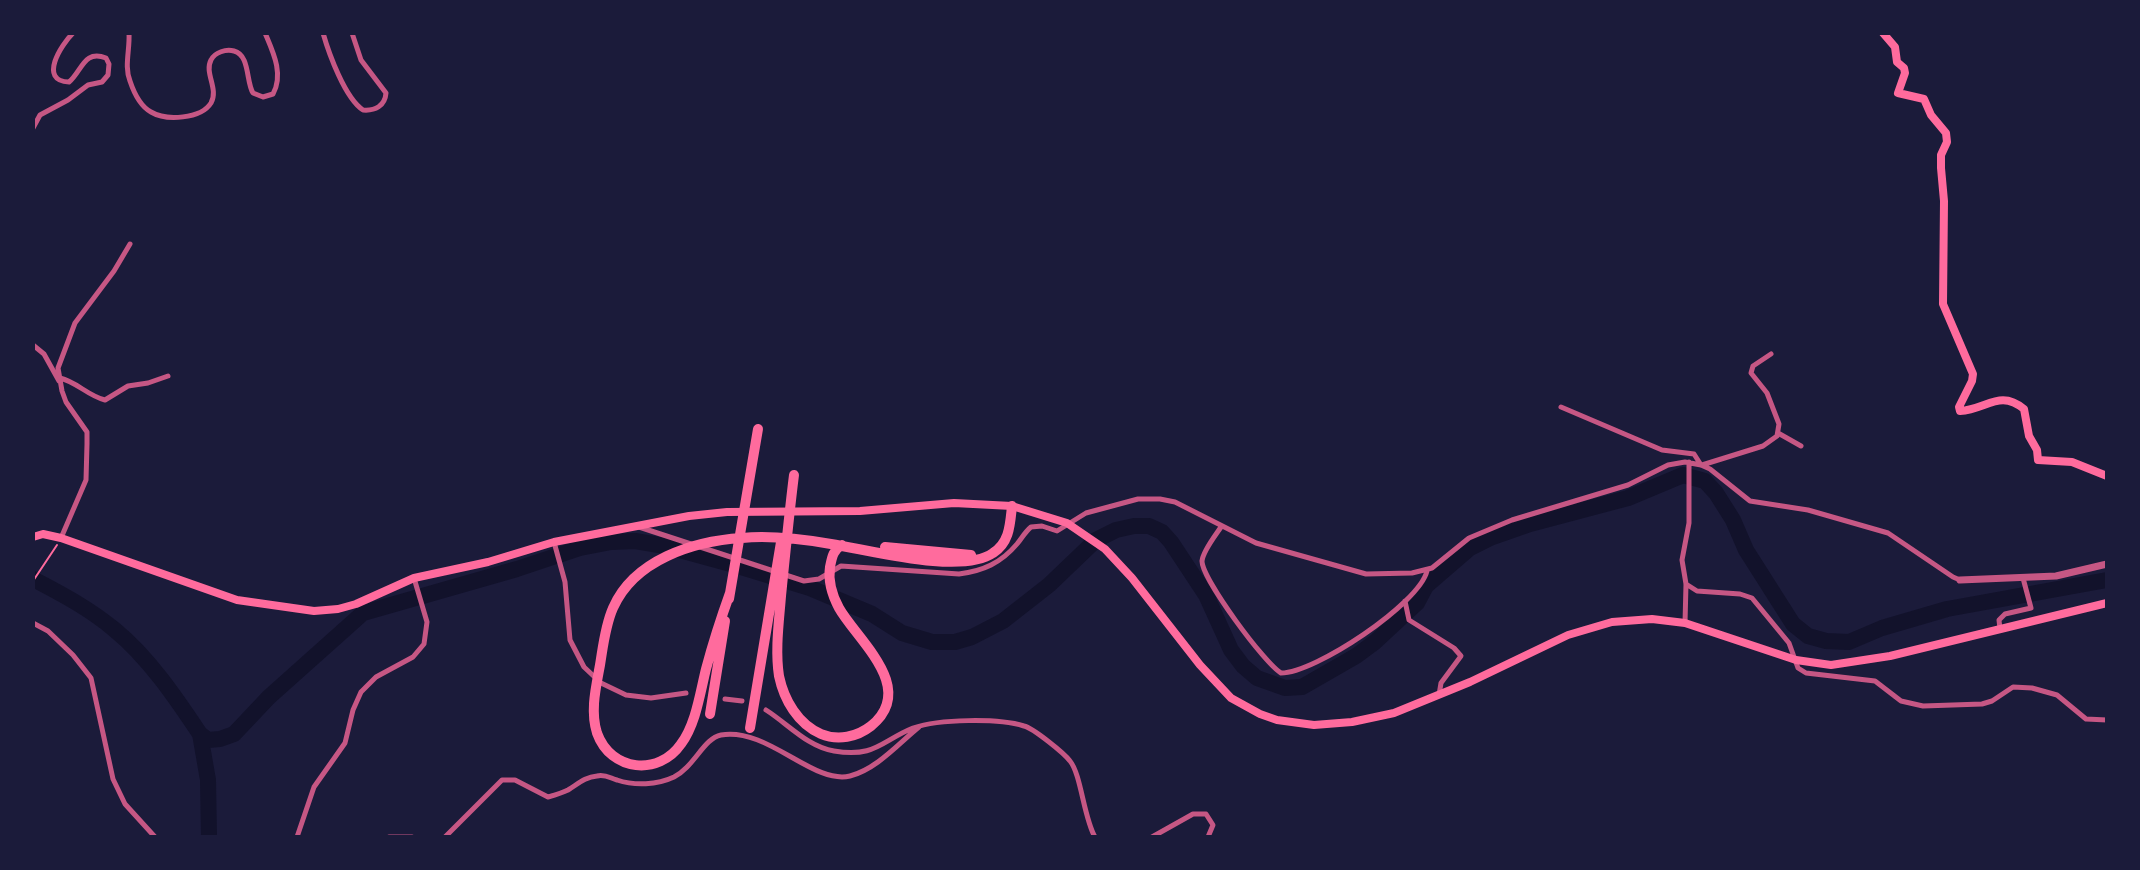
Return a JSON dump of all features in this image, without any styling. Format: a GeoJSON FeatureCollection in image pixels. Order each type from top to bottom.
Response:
{"type":"FeatureCollection","features":[{"type":"Feature","properties":{"kind":"highway"},"geometry":{"type":"LineString","coordinates":[[758,429],[746,498],[730,593],[689,731],[680,746],[668,758],[648,766],[627,764],[607,751],[596,727],[594,702],[611,613],[624,590],[644,570],[688,548],[725,540],[786,538],[930,560],[975,560],[994,552],[1004,543],[1009,531],[1012,506]]}},
{"type":"Feature","properties":{"kind":"highway"},"geometry":{"type":"LineString","coordinates":[[750,728],[793,475]]}},
{"type":"Feature","properties":{"kind":"highway"},"geometry":{"type":"LineString","coordinates":[[790,495],[778,651],[782,686],[796,714],[818,733],[844,737],[860,733],[875,722],[887,697],[883,669],[843,614],[834,597],[829,576],[834,551],[840,545]]}},
{"type":"Feature","properties":{"kind":"highway"},"geometry":{"type":"LineString","coordinates":[[710,714],[718,637]]}},
{"type":"Feature","properties":{"kind":"main road"},"geometry":{"type":"LineString","coordinates":[[1883,33],[1895,47],[1897,62],[1905,73],[1898,93],[1924,99],[1931,115],[1946,133],[1947,142],[1941,155],[1944,201],[1943,304],[1973,374],[1959,407],[1960,411],[2002,400],[2013,400],[2024,409],[2029,436],[2038,450],[2038,460],[2072,462],[2107,476]]}},
{"type":"Feature","properties":{"kind":"main road"},"geometry":{"type":"LineString","coordinates":[[33,537],[43,534],[61,538],[237,600],[314,611],[356,604],[414,578],[554,544],[636,526],[727,512],[860,511],[970,503],[1012,506],[1067,523],[1105,549],[1214,682],[1231,698],[1260,714],[1296,724],[1333,724],[1394,713],[1439,696],[1589,628],[1640,619],[1685,623],[1796,660],[1823,664],[1857,662],[2107,603]]}},
{"type":"Feature","properties":{"kind":"street"},"geometry":{"type":"LineString","coordinates":[[33,128],[40,115],[88,85],[102,82],[108,75],[106,58],[95,56],[85,60],[69,82],[59,81],[55,77],[53,71],[56,57],[73,33]]}},
{"type":"Feature","properties":{"kind":"street"},"geometry":{"type":"LineString","coordinates":[[129,33],[127,72],[131,86],[147,109],[164,117],[198,114],[209,105],[213,93],[209,65],[214,56],[225,51],[235,51],[243,57],[253,93],[263,97],[273,94],[278,82],[277,65],[265,33]]}},
{"type":"Feature","properties":{"kind":"street"},"geometry":{"type":"LineString","coordinates":[[323,33],[332,64],[356,105],[363,110],[376,109],[384,102],[386,93],[361,60],[352,33]]}},
{"type":"Feature","properties":{"kind":"street"},"geometry":{"type":"LineString","coordinates":[[60,381],[60,360],[75,323],[114,271],[130,244]]}},
{"type":"Feature","properties":{"kind":"street"},"geometry":{"type":"LineString","coordinates":[[33,345],[44,354],[60,381],[66,402],[87,432],[86,480],[61,538]]}},
{"type":"Feature","properties":{"kind":"street"},"geometry":{"type":"LineString","coordinates":[[636,526],[790,577],[811,581],[841,566],[950,574],[978,571],[1003,557],[1031,527],[1042,526],[1057,531],[1086,513],[1138,499],[1153,498],[1175,502],[1255,543],[1359,572],[1400,574],[1427,571],[1469,538],[1512,520],[1628,485],[1668,465],[1702,465],[1771,442],[1778,433],[1779,424],[1768,393],[1751,373],[1753,366],[1771,354]]}},
{"type":"Feature","properties":{"kind":"street"},"geometry":{"type":"LineString","coordinates":[[60,381],[75,383],[105,400],[128,386],[168,376]]}},
{"type":"Feature","properties":{"kind":"street"},"geometry":{"type":"LineString","coordinates":[[1561,407],[1662,450],[1694,454],[1702,465],[1750,501],[1801,508],[1888,533],[1960,580],[2062,575],[2107,564]]}},
{"type":"Feature","properties":{"kind":"street"},"geometry":{"type":"LineString","coordinates":[[1778,433],[1801,446]]}},
{"type":"Feature","properties":{"kind":"street"},"geometry":{"type":"LineString","coordinates":[[1685,623],[1686,584],[1682,560],[1689,523],[1689,464]]}},
{"type":"Feature","properties":{"kind":"street"},"geometry":{"type":"LineString","coordinates":[[1221,527],[1203,557],[1204,567],[1223,603],[1265,659],[1281,673],[1310,667],[1336,652],[1405,601],[1425,578],[1427,571]]}},
{"type":"Feature","properties":{"kind":"street"},"geometry":{"type":"LineString","coordinates":[[554,544],[562,568],[570,640],[578,658],[591,675],[609,688],[634,697],[651,698],[686,693]]}},
{"type":"Feature","properties":{"kind":"street"},"geometry":{"type":"LineString","coordinates":[[297,837],[314,787],[345,743],[353,710],[361,692],[376,677],[413,657],[424,644],[427,622],[414,578]]}},
{"type":"Feature","properties":{"kind":"street"},"geometry":{"type":"LineString","coordinates":[[2000,629],[1999,620],[2003,615],[2031,608],[2023,578]]}},
{"type":"Feature","properties":{"kind":"street"},"geometry":{"type":"LineString","coordinates":[[1686,584],[1697,591],[1740,594],[1752,598],[1789,643],[1798,668],[1807,673],[1878,682],[1895,697],[1913,705],[1982,704],[1992,701],[2010,688],[2023,687],[2054,693],[2085,719],[2107,720]]}},
{"type":"Feature","properties":{"kind":"street"},"geometry":{"type":"LineString","coordinates":[[1405,601],[1409,620],[1454,648],[1461,656],[1441,683],[1439,696]]}},
{"type":"Feature","properties":{"kind":"street"},"geometry":{"type":"LineString","coordinates":[[33,623],[55,637],[91,678],[113,779],[125,804],[155,837]]}},
{"type":"Feature","properties":{"kind":"street"},"geometry":{"type":"LineString","coordinates":[[725,699],[742,701]]}},
{"type":"Feature","properties":{"kind":"street"},"geometry":{"type":"LineString","coordinates":[[766,710],[804,738],[837,752],[856,753],[874,749],[919,727],[947,722],[986,721],[1027,726],[1072,763],[1095,837]]}},
{"type":"Feature","properties":{"kind":"street"},"geometry":{"type":"LineString","coordinates":[[445,837],[502,780],[515,780],[548,797],[598,775],[631,783],[662,782],[687,768],[708,742],[722,735],[767,743],[812,768],[830,775],[846,777],[860,772],[880,759],[919,727]]}},
{"type":"Feature","properties":{"kind":"street"},"geometry":{"type":"LineString","coordinates":[[1152,837],[1193,814],[1206,814],[1213,825],[1208,837]]}},
{"type":"Feature","properties":{"kind":"street"},"geometry":{"type":"LineString","coordinates":[[389,837],[412,837]]}},
{"type":"Feature","properties":{"kind":"path"},"geometry":{"type":"LineString","coordinates":[[33,581],[61,538]]}},
{"type":"Feature","properties":{"kind":"waterway"},"geometry":{"type":"LineString","coordinates":[[33,579],[86,609],[127,641],[161,679],[200,734],[208,740],[234,734],[269,697],[363,613],[580,548],[611,542],[635,541],[665,546],[738,566],[810,588],[872,614],[902,633],[932,642],[955,642],[972,637],[1003,621],[1049,585],[1096,540],[1116,530],[1149,526],[1162,532],[1171,542],[1206,595],[1231,650],[1243,666],[1257,678],[1285,688],[1302,687],[1375,642],[1417,603],[1426,586],[1470,548],[1530,524],[1628,498],[1683,475],[1705,481],[1716,493],[1733,520],[1746,550],[1793,624],[1808,636],[1826,641],[1849,642],[1882,628],[1947,609],[2107,580]]}},
{"type":"Feature","properties":{"kind":"waterway"},"geometry":{"type":"LineString","coordinates":[[200,734],[208,780],[209,837]]}}]}
